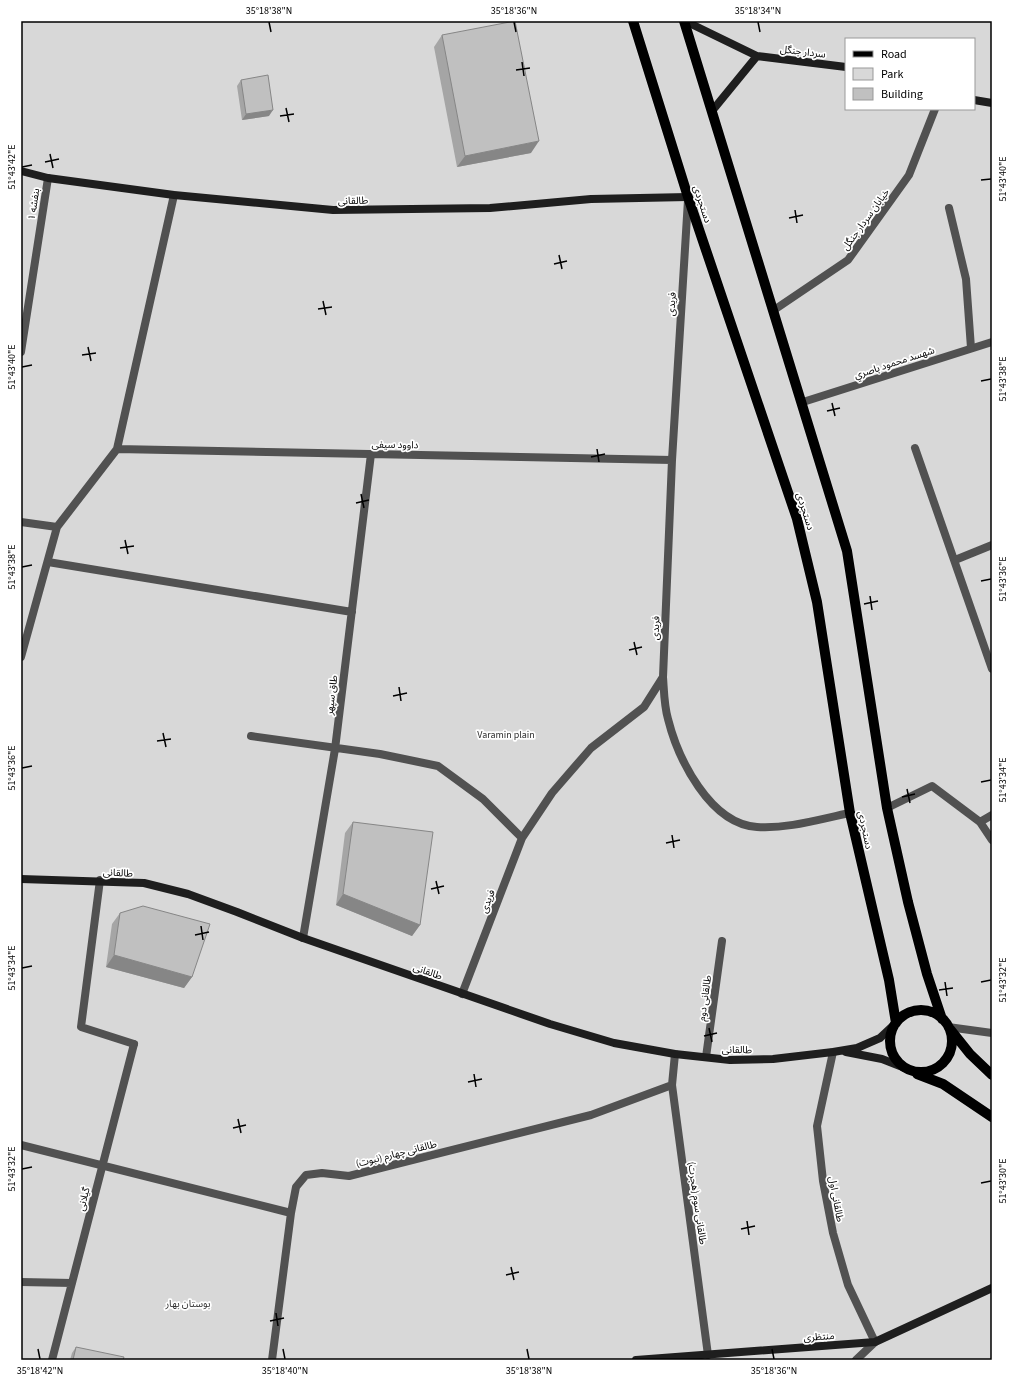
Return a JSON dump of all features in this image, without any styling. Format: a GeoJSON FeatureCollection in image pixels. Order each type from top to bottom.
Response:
{"type":"FeatureCollection","features":[{"type":"Feature","properties":{"kind":"main road","name":"دستجردی"},"geometry":{"type":"LineString","coordinates":[[633,21],[688,197],[797,519],[817,602],[850,813],[889,980],[896,1023]]}},
{"type":"Feature","properties":{"kind":"main road"},"geometry":{"type":"LineString","coordinates":[[684,21],[848,550],[888,808],[908,902],[927,974],[945,1023],[952,1037],[948,1056],[942,1064],[934,1070],[925,1072],[909,1070]]}},
{"type":"Feature","properties":{"kind":"main road"},"geometry":{"type":"LineString","coordinates":[[992,1075],[970,1054],[945,1023],[935,1014],[918,1010],[909,1012],[896,1023],[891,1033],[890,1043],[892,1053],[898,1062],[909,1070],[943,1084],[992,1117]]}},
{"type":"Feature","properties":{"kind":"street","name":"سردار جنگل"},"geometry":{"type":"LineString","coordinates":[[684,21],[757,56],[845,67]]}},
{"type":"Feature","properties":{"kind":"street"},"geometry":{"type":"LineString","coordinates":[[712,111],[757,56]]}},
{"type":"Feature","properties":{"kind":"street"},"geometry":{"type":"LineString","coordinates":[[975,100],[992,104]]}},
{"type":"Feature","properties":{"kind":"street","name":"خیابان سردار جنگل"},"geometry":{"type":"LineString","coordinates":[[774,310],[848,260],[909,175],[935,110]]}},
{"type":"Feature","properties":{"kind":"street","name":"طالقانی"},"geometry":{"type":"LineString","coordinates":[[21,171],[48,178],[174,194],[333,210],[490,208],[591,199],[688,197]]}},
{"type":"Feature","properties":{"kind":"street","name":"بنفشه ۱"},"geometry":{"type":"LineString","coordinates":[[21,352],[48,178]]}},
{"type":"Feature","properties":{"kind":"street"},"geometry":{"type":"LineString","coordinates":[[21,656],[57,527],[118,449],[174,194]]}},
{"type":"Feature","properties":{"kind":"street","name":"فریدی"},"geometry":{"type":"LineString","coordinates":[[462,994],[522,838],[552,793],[591,748],[644,707],[663,677],[672,460],[688,197]]}},
{"type":"Feature","properties":{"kind":"street"},"geometry":{"type":"LineString","coordinates":[[949,208],[966,279],[971,348]]}},
{"type":"Feature","properties":{"kind":"street","name":"شهسد محمود باصري"},"geometry":{"type":"LineString","coordinates":[[803,402],[992,342]]}},
{"type":"Feature","properties":{"kind":"street"},"geometry":{"type":"LineString","coordinates":[[915,448],[992,669]]}},
{"type":"Feature","properties":{"kind":"street","name":"داوود سیفی"},"geometry":{"type":"LineString","coordinates":[[118,449],[672,460]]}},
{"type":"Feature","properties":{"kind":"street","name":"طاق سپهر"},"geometry":{"type":"LineString","coordinates":[[303,938],[335,749],[372,454]]}},
{"type":"Feature","properties":{"kind":"street"},"geometry":{"type":"LineString","coordinates":[[21,522],[57,527]]}},
{"type":"Feature","properties":{"kind":"street"},"geometry":{"type":"LineString","coordinates":[[955,560],[992,545]]}},
{"type":"Feature","properties":{"kind":"street"},"geometry":{"type":"LineString","coordinates":[[48,562],[352,612]]}},
{"type":"Feature","properties":{"kind":"street"},"geometry":{"type":"LineString","coordinates":[[663,677],[668,718],[681,758],[701,791],[730,819],[756,827],[787,826],[850,813]]}},
{"type":"Feature","properties":{"kind":"street"},"geometry":{"type":"LineString","coordinates":[[251,736],[335,749],[380,754],[438,766],[484,799],[522,838]]}},
{"type":"Feature","properties":{"kind":"street"},"geometry":{"type":"LineString","coordinates":[[888,808],[932,786],[980,822],[992,840]]}},
{"type":"Feature","properties":{"kind":"street"},"geometry":{"type":"LineString","coordinates":[[980,822],[992,815]]}},
{"type":"Feature","properties":{"kind":"street","name":"طالقانی"},"geometry":{"type":"LineString","coordinates":[[21,879],[100,880],[144,883],[188,894],[303,938],[462,994],[614,1043],[675,1054],[730,1060],[773,1058],[833,1052],[857,1048],[871,1042],[886,1034],[896,1023]]}},
{"type":"Feature","properties":{"kind":"street","name":"گیلانی"},"geometry":{"type":"LineString","coordinates":[[52,1360],[134,1044],[81,1027],[100,880]]}},
{"type":"Feature","properties":{"kind":"street","name":"طالقانی دوم"},"geometry":{"type":"LineString","coordinates":[[706,1058],[722,941]]}},
{"type":"Feature","properties":{"kind":"street"},"geometry":{"type":"LineString","coordinates":[[945,1023],[992,1033]]}},
{"type":"Feature","properties":{"kind":"street","name":"طالقانی"},"geometry":{"type":"LineString","coordinates":[[833,1052],[867,1055],[909,1070]]}},
{"type":"Feature","properties":{"kind":"street","name":"طالقانی اول"},"geometry":{"type":"LineString","coordinates":[[833,1052],[817,1126],[823,1181],[833,1233],[848,1285],[875,1342]]}},
{"type":"Feature","properties":{"kind":"street","name":"طالقانی سوم (هجرت)"},"geometry":{"type":"LineString","coordinates":[[675,1054],[672,1085],[708,1355]]}},
{"type":"Feature","properties":{"kind":"street","name":"طالقانی چهارم (نبوت)"},"geometry":{"type":"LineString","coordinates":[[272,1360],[291,1213],[296,1187],[306,1175],[322,1173],[349,1176],[590,1114],[672,1085]]}},
{"type":"Feature","properties":{"kind":"street"},"geometry":{"type":"LineString","coordinates":[[21,1145],[291,1213]]}},
{"type":"Feature","properties":{"kind":"street"},"geometry":{"type":"LineString","coordinates":[[21,1282],[72,1283]]}},
{"type":"Feature","properties":{"kind":"street","name":"منتظری"},"geometry":{"type":"LineString","coordinates":[[636,1360],[875,1342],[992,1288]]}},
{"type":"Feature","properties":{"kind":"street"},"geometry":{"type":"LineString","coordinates":[[856,1360],[875,1342]]}},
{"type":"Feature","properties":{"kind":"green space","name":"Varamin plain"},"geometry":{"type":"Polygon","coordinates":[[[21,21],[992,21],[992,1360],[21,1360],[21,21]]]}},
{"type":"Feature","properties":{"kind":"building"},"geometry":{"type":"Polygon","coordinates":[[[515,21],[539,141],[465,156],[442,35],[515,21]]]}},
{"type":"Feature","properties":{"kind":"building"},"geometry":{"type":"Polygon","coordinates":[[[268,75],[273,110],[246,114],[241,80],[268,75]]]}},
{"type":"Feature","properties":{"kind":"building"},"geometry":{"type":"Polygon","coordinates":[[[353,822],[433,832],[420,925],[343,894],[353,822]]]}},
{"type":"Feature","properties":{"kind":"building"},"geometry":{"type":"Polygon","coordinates":[[[143,906],[210,924],[192,977],[114,955],[120,913],[143,906]]]}},
{"type":"Feature","properties":{"kind":"building"},"geometry":{"type":"Polygon","coordinates":[[[76,1347],[124,1357],[123,1360],[73,1360],[76,1347]]]}},
{"type":"Feature","properties":{"kind":"park label","name":"بوستان بهار"},"geometry":{"type":"Point","coordinates":[188,1303]}}]}
